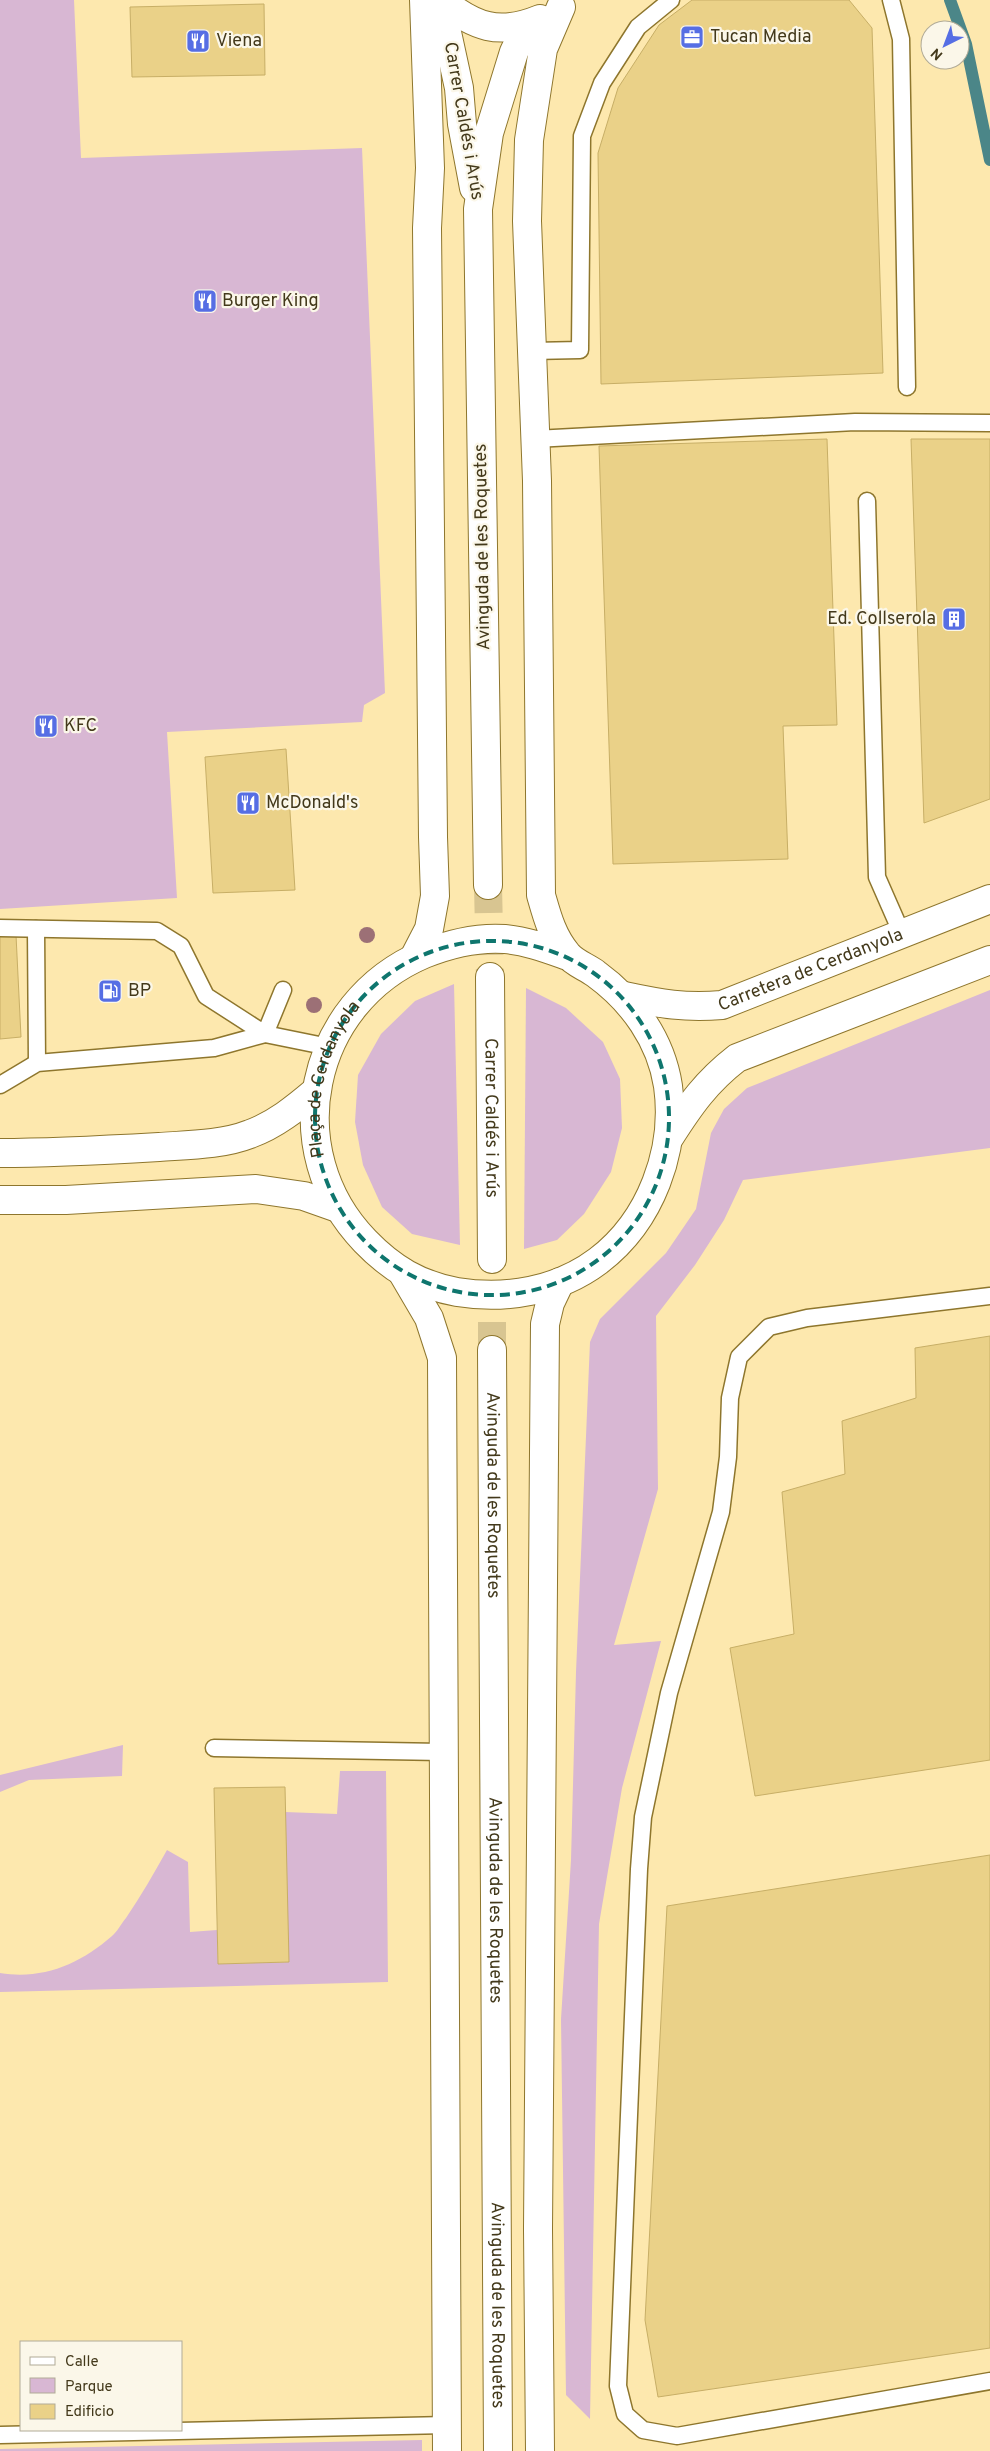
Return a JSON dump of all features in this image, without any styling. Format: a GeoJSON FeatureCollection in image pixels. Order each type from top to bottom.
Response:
{"type":"FeatureCollection","features":[{"type":"Feature","properties":{"kind":"main road"},"geometry":{"type":"LineString","coordinates":[[414,958],[429,929],[436,896],[432,828],[427,238],[430,168],[424,0]]}},
{"type":"Feature","properties":{"kind":"main road"},"geometry":{"type":"LineString","coordinates":[[440,0],[458,14],[476,24],[496,28],[527,25],[564,4]]}},
{"type":"Feature","properties":{"kind":"main road","name":"Carrer Caldés i Arús"},"geometry":{"type":"LineString","coordinates":[[440,0],[459,88],[462,124],[478,209]]}},
{"type":"Feature","properties":{"kind":"main road"},"geometry":{"type":"LineString","coordinates":[[564,4],[542,49],[529,140],[526,221],[535,438],[541,895],[549,927],[568,956]]}},
{"type":"Feature","properties":{"kind":"main road","name":"Carrer Caldés i Arús"},"geometry":{"type":"LineString","coordinates":[[478,209],[489,133],[514,52],[527,25]]}},
{"type":"Feature","properties":{"kind":"main road","name":"Avinguda de les Roquetes"},"geometry":{"type":"LineString","coordinates":[[478,209],[488,885]]}},
{"type":"Feature","properties":{"kind":"main road","name":"Carretera de Cerdanyola"},"geometry":{"type":"LineString","coordinates":[[624,996],[691,1008],[722,1005],[990,899]]}},
{"type":"Feature","properties":{"kind":"main road","name":"Plaça de Cerdanyola"},"geometry":{"type":"LineString","coordinates":[[504,939],[541,946],[568,956],[595,972],[624,996],[644,1023],[660,1056],[669,1098],[669,1138],[659,1177],[646,1205],[628,1231],[599,1260],[560,1282],[528,1292],[475,1295],[424,1284],[401,1271],[373,1250],[338,1208],[326,1179],[317,1148],[313,1119],[316,1091],[329,1047],[342,1024],[378,982],[394,969],[414,958],[445,946],[475,940],[504,939]]}},
{"type":"Feature","properties":{"kind":"main road"},"geometry":{"type":"LineString","coordinates":[[669,1138],[692,1102],[715,1074],[737,1058],[990,960]]}},
{"type":"Feature","properties":{"kind":"main road","name":"Carrer Caldés i Arús"},"geometry":{"type":"LineString","coordinates":[[490,977],[492,1260]]}},
{"type":"Feature","properties":{"kind":"main road"},"geometry":{"type":"LineString","coordinates":[[0,1153],[65,1153],[188,1145],[233,1139],[250,1134],[288,1115],[316,1091]]}},
{"type":"Feature","properties":{"kind":"main road"},"geometry":{"type":"LineString","coordinates":[[0,1200],[66,1200],[256,1189],[304,1196],[338,1208]]}},
{"type":"Feature","properties":{"kind":"main road"},"geometry":{"type":"LineString","coordinates":[[401,1271],[429,1318],[442,1358],[442,1752],[447,2213],[447,2438]]}},
{"type":"Feature","properties":{"kind":"main road"},"geometry":{"type":"LineString","coordinates":[[540,2451],[538,2229],[545,1332],[550,1302],[560,1282]]}},
{"type":"Feature","properties":{"kind":"main road","name":"Avinguda de les Roquetes"},"geometry":{"type":"LineString","coordinates":[[492,1350],[498,2451]]}},
{"type":"Feature","properties":{"kind":"lane"},"geometry":{"type":"LineString","coordinates":[[532,352],[580,350],[582,136],[602,83],[638,27],[671,0]]}},
{"type":"Feature","properties":{"kind":"lane"},"geometry":{"type":"LineString","coordinates":[[891,0],[901,39],[907,387]]}},
{"type":"Feature","properties":{"kind":"lane"},"geometry":{"type":"LineString","coordinates":[[535,438],[855,422],[990,424]]}},
{"type":"Feature","properties":{"kind":"lane"},"geometry":{"type":"LineString","coordinates":[[867,501],[876,877],[902,934]]}},
{"type":"Feature","properties":{"kind":"lane"},"geometry":{"type":"LineString","coordinates":[[0,928],[157,931],[181,946],[206,996],[265,1034],[329,1047]]}},
{"type":"Feature","properties":{"kind":"lane"},"geometry":{"type":"LineString","coordinates":[[36,929],[37,1063]]}},
{"type":"Feature","properties":{"kind":"lane"},"geometry":{"type":"LineString","coordinates":[[265,1034],[283,990]]}},
{"type":"Feature","properties":{"kind":"lane"},"geometry":{"type":"LineString","coordinates":[[0,1085],[37,1063],[214,1048],[265,1034]]}},
{"type":"Feature","properties":{"kind":"lane"},"geometry":{"type":"LineString","coordinates":[[990,1296],[806,1318],[770,1327],[739,1357],[730,1398],[728,1457],[721,1512],[669,1693],[643,1817],[638,1879],[618,2386],[625,2414],[643,2430],[677,2436],[990,2381]]}},
{"type":"Feature","properties":{"kind":"lane"},"geometry":{"type":"LineString","coordinates":[[214,1748],[442,1752]]}},
{"type":"Feature","properties":{"kind":"lane"},"geometry":{"type":"LineString","coordinates":[[0,2435],[447,2438]]}},
{"type":"Feature","properties":{"kind":"highlighted area"},"geometry":{"type":"Polygon","coordinates":[[[504,939],[568,956],[624,996],[644,1023],[660,1056],[670,1106],[669,1138],[659,1177],[628,1231],[599,1260],[560,1282],[501,1295],[475,1295],[424,1284],[373,1249],[354,1230],[338,1208],[326,1179],[313,1119],[316,1091],[329,1047],[378,982],[394,969],[445,945],[504,939]]]}},
{"type":"Feature","properties":{"kind":"green space"},"geometry":{"type":"Polygon","coordinates":[[[0,0],[74,0],[81,158],[362,148],[385,693],[364,705],[362,722],[167,732],[177,898],[0,909],[0,0]]]}},
{"type":"Feature","properties":{"kind":"green space"},"geometry":{"type":"Polygon","coordinates":[[[454,984],[460,1245],[412,1234],[382,1207],[363,1165],[355,1122],[358,1075],[381,1034],[415,1001],[454,984]]]}},
{"type":"Feature","properties":{"kind":"green space"},"geometry":{"type":"Polygon","coordinates":[[[526,988],[566,1008],[603,1042],[620,1079],[622,1128],[611,1172],[584,1214],[557,1240],[524,1249],[526,988]]]}},
{"type":"Feature","properties":{"kind":"green space"},"geometry":{"type":"Polygon","coordinates":[[[990,990],[990,1148],[743,1180],[724,1220],[695,1265],[656,1316],[658,1489],[614,1645],[661,1641],[622,1788],[599,1924],[590,2419],[566,2395],[561,2019],[571,1860],[576,1672],[590,1342],[600,1319],[666,1253],[696,1209],[711,1133],[724,1109],[747,1088],[990,990]]]}},
{"type":"Feature","properties":{"kind":"green space"},"geometry":{"type":"Polygon","coordinates":[[[123,1745],[122,1776],[29,1780],[0,1792],[0,1775],[123,1745]]]}},
{"type":"Feature","properties":{"kind":"green space"},"geometry":{"type":"Polygon","coordinates":[[[340,1771],[386,1771],[388,1982],[0,1992],[0,1973],[31,1974],[60,1968],[87,1955],[112,1936],[137,1901],[167,1850],[188,1862],[190,1932],[217,1930],[218,1964],[288,1962],[285,1812],[337,1814],[340,1771]]]}},
{"type":"Feature","properties":{"kind":"green space"},"geometry":{"type":"Polygon","coordinates":[[[422,2440],[422,2451],[0,2451],[0,2449],[422,2440]]]}},
{"type":"Feature","properties":{"kind":"building"},"geometry":{"type":"Polygon","coordinates":[[[692,0],[849,0],[872,28],[883,373],[601,384],[598,153],[618,88],[659,25],[692,0]]]}},
{"type":"Feature","properties":{"kind":"building","name":"Viena"},"geometry":{"type":"Polygon","coordinates":[[[264,4],[265,75],[132,77],[130,7],[264,4]]]}},
{"type":"Feature","properties":{"kind":"building"},"geometry":{"type":"Polygon","coordinates":[[[827,439],[837,725],[783,726],[788,859],[613,864],[599,446],[827,439]]]}},
{"type":"Feature","properties":{"kind":"building","name":"Ed. Collserola"},"geometry":{"type":"Polygon","coordinates":[[[911,439],[990,439],[990,799],[924,823],[911,439]]]}},
{"type":"Feature","properties":{"kind":"building","name":"McDonald's"},"geometry":{"type":"Polygon","coordinates":[[[286,749],[295,890],[213,893],[205,757],[286,749]]]}},
{"type":"Feature","properties":{"kind":"building"},"geometry":{"type":"Polygon","coordinates":[[[0,935],[16,935],[21,1037],[0,1039],[0,935]]]}},
{"type":"Feature","properties":{"kind":"building"},"geometry":{"type":"Polygon","coordinates":[[[990,1336],[990,1760],[755,1796],[730,1648],[794,1634],[782,1492],[845,1474],[842,1421],[916,1398],[915,1348],[990,1336]]]}},
{"type":"Feature","properties":{"kind":"building"},"geometry":{"type":"Polygon","coordinates":[[[285,1787],[289,1962],[218,1964],[214,1788],[285,1787]]]}},
{"type":"Feature","properties":{"kind":"building"},"geometry":{"type":"Polygon","coordinates":[[[990,1855],[990,2348],[658,2397],[645,2320],[667,1906],[990,1855]]]}},
{"type":"Feature","properties":{"kind":"waterway"},"geometry":{"type":"LineString","coordinates":[[950,0],[966,44],[990,160]]}},
{"type":"Feature","properties":{"kind":"tunnel"},"geometry":{"type":"LineString","coordinates":[[488,885],[490,977]]}},
{"type":"Feature","properties":{"kind":"tunnel"},"geometry":{"type":"LineString","coordinates":[[492,1259],[492,1350]]}},
{"type":"Feature","properties":{"kind":"place","name":"Tucan Media"},"geometry":{"type":"Point","coordinates":[692,37]}},
{"type":"Feature","properties":{"kind":"place","name":"Viena"},"geometry":{"type":"Point","coordinates":[198,41]}},
{"type":"Feature","properties":{"kind":"place","name":"Burger King"},"geometry":{"type":"Point","coordinates":[205,301]}},
{"type":"Feature","properties":{"kind":"place","name":"Ed. Collserola"},"geometry":{"type":"Point","coordinates":[954,619]}},
{"type":"Feature","properties":{"kind":"place","name":"KFC"},"geometry":{"type":"Point","coordinates":[46,726]}},
{"type":"Feature","properties":{"kind":"place","name":"McDonald's"},"geometry":{"type":"Point","coordinates":[248,803]}},
{"type":"Feature","properties":{"kind":"place","name":"BP"},"geometry":{"type":"Point","coordinates":[110,991]}}]}
